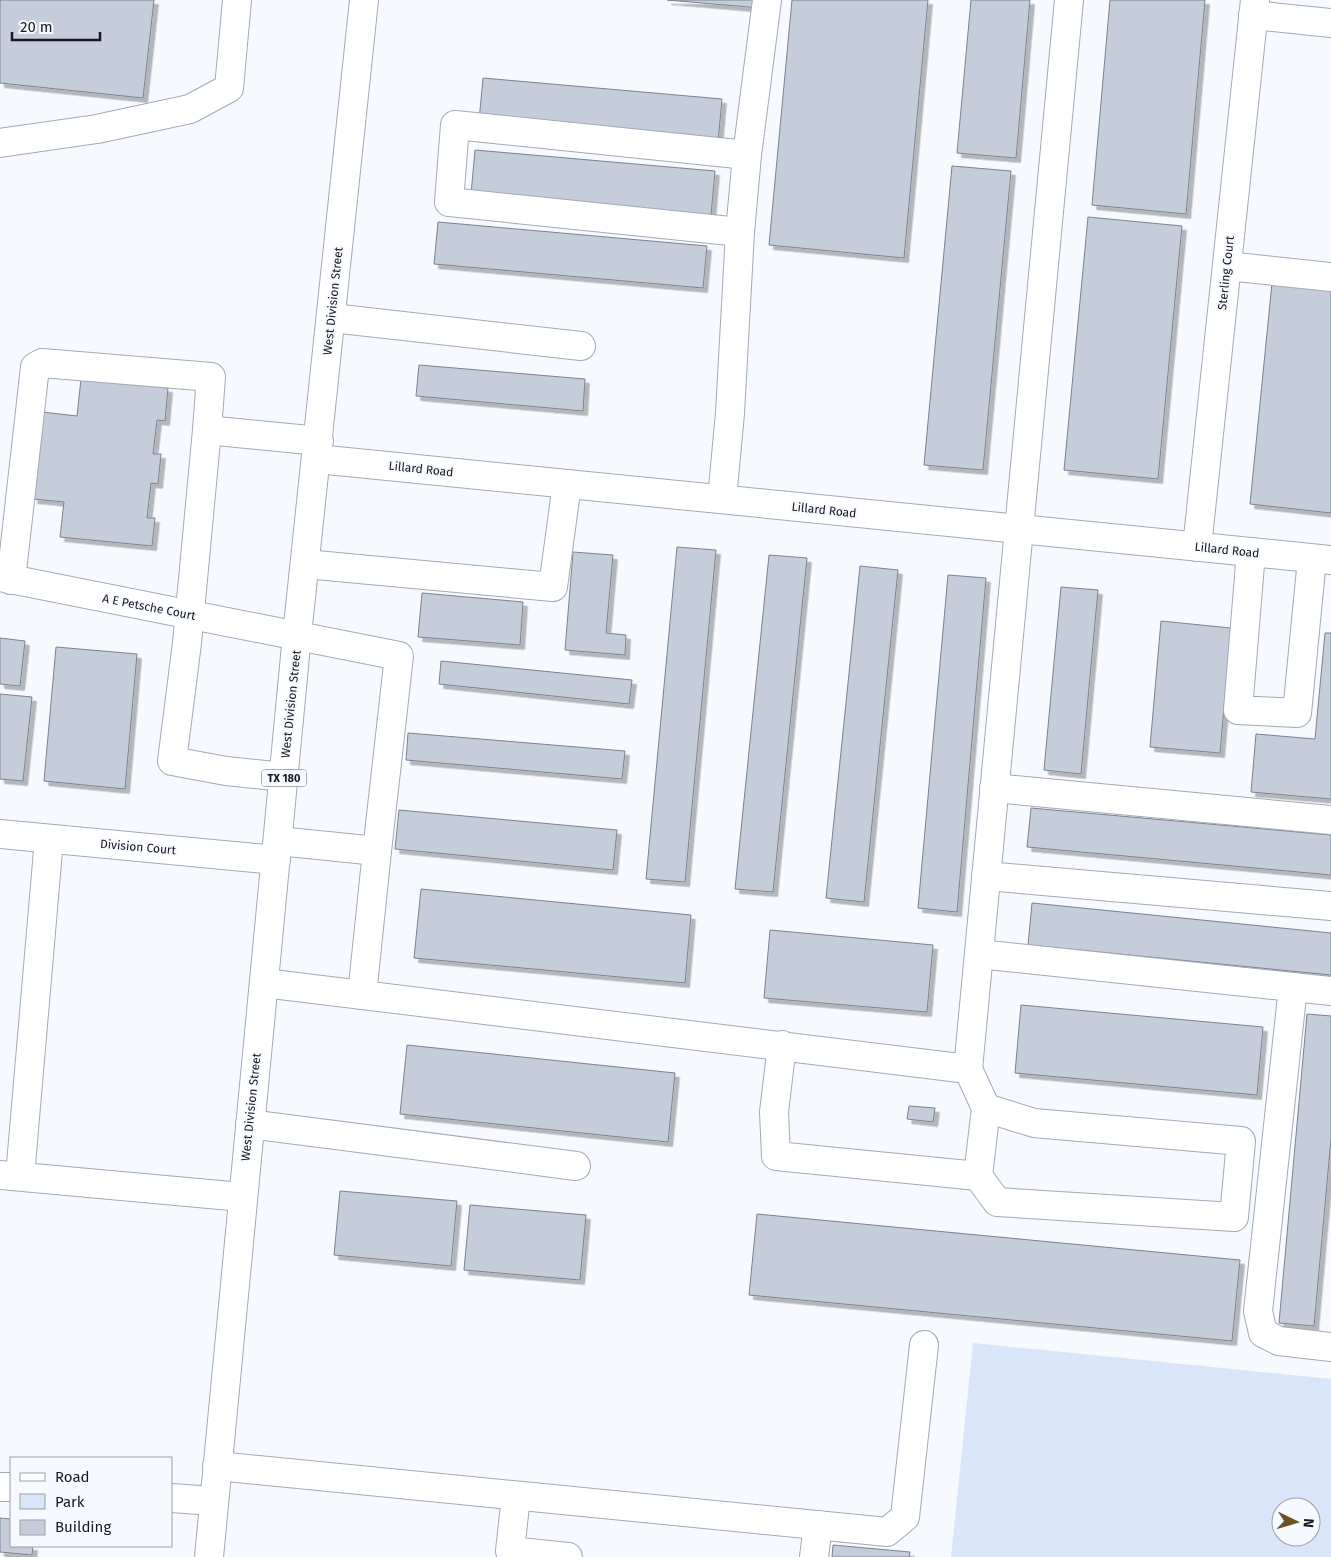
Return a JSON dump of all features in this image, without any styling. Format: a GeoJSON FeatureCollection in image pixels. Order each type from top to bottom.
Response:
{"type":"FeatureCollection","features":[{"type":"Feature","properties":{"kind":"main road"},"geometry":{"type":"LineString","coordinates":[[0,143],[97,129],[190,109],[229,88],[238,0]]}},
{"type":"Feature","properties":{"kind":"main road","name":"West Division Street"},"geometry":{"type":"LineString","coordinates":[[209,1557],[242,1198],[305,564],[364,0]]}},
{"type":"Feature","properties":{"kind":"main road"},"geometry":{"type":"LineString","coordinates":[[722,500],[730,413],[740,232],[747,155],[767,0]]}},
{"type":"Feature","properties":{"kind":"main road"},"geometry":{"type":"LineString","coordinates":[[986,1108],[1034,1123],[1242,1141],[1234,1218],[997,1202],[978,1176],[986,1108],[968,1069],[1069,0]]}},
{"type":"Feature","properties":{"kind":"main road"},"geometry":{"type":"LineString","coordinates":[[1254,7],[1331,23]]}},
{"type":"Feature","properties":{"kind":"main road","name":"Sterling Court"},"geometry":{"type":"LineString","coordinates":[[1197,547],[1254,7]]}},
{"type":"Feature","properties":{"kind":"main road"},"geometry":{"type":"LineString","coordinates":[[740,232],[449,202],[455,125],[747,155]]}},
{"type":"Feature","properties":{"kind":"main road"},"geometry":{"type":"LineString","coordinates":[[1227,266],[1331,277]]}},
{"type":"Feature","properties":{"kind":"main road"},"geometry":{"type":"LineString","coordinates":[[332,318],[581,346]]}},
{"type":"Feature","properties":{"kind":"main road"},"geometry":{"type":"LineString","coordinates":[[6,579],[35,367],[42,363],[211,377],[187,643],[172,761],[226,771],[284,777]]}},
{"type":"Feature","properties":{"kind":"main road","name":"Lillard Road"},"geometry":{"type":"LineString","coordinates":[[207,430],[318,450],[567,484],[1322,560]]}},
{"type":"Feature","properties":{"kind":"main road"},"geometry":{"type":"LineString","coordinates":[[305,564],[553,587],[567,484]]}},
{"type":"Feature","properties":{"kind":"main road"},"geometry":{"type":"LineString","coordinates":[[1251,552],[1238,710],[1298,714],[1322,560]]}},
{"type":"Feature","properties":{"kind":"main road","name":"A E Petsche Court"},"geometry":{"type":"LineString","coordinates":[[6,579],[399,656],[377,851]]}},
{"type":"Feature","properties":{"kind":"main road"},"geometry":{"type":"LineString","coordinates":[[994,788],[1331,820]]}},
{"type":"Feature","properties":{"kind":"main road","name":"Division Court"},"geometry":{"type":"LineString","coordinates":[[0,834],[49,839],[277,851],[377,851]]}},
{"type":"Feature","properties":{"kind":"main road"},"geometry":{"type":"LineString","coordinates":[[49,839],[10,1176],[242,1198]]}},
{"type":"Feature","properties":{"kind":"main road"},"geometry":{"type":"LineString","coordinates":[[362,995],[377,851]]}},
{"type":"Feature","properties":{"kind":"main road"},"geometry":{"type":"LineString","coordinates":[[986,876],[1331,906]]}},
{"type":"Feature","properties":{"kind":"main road"},"geometry":{"type":"LineString","coordinates":[[979,954],[1331,991]]}},
{"type":"Feature","properties":{"kind":"main road"},"geometry":{"type":"LineString","coordinates":[[264,983],[968,1069]]}},
{"type":"Feature","properties":{"kind":"main road"},"geometry":{"type":"LineString","coordinates":[[1293,987],[1258,1312],[1263,1332],[1279,1341],[1331,1348]]}},
{"type":"Feature","properties":{"kind":"main road"},"geometry":{"type":"LineString","coordinates":[[782,1045],[774,1112],[776,1156],[978,1176]]}},
{"type":"Feature","properties":{"kind":"main road"},"geometry":{"type":"LineString","coordinates":[[250,1124],[576,1166]]}},
{"type":"Feature","properties":{"kind":"main road"},"geometry":{"type":"LineString","coordinates":[[218,1466],[887,1532],[905,1517],[924,1345]]}},
{"type":"Feature","properties":{"kind":"main road"},"geometry":{"type":"LineString","coordinates":[[516,1496],[510,1551],[568,1557]]}},
{"type":"Feature","properties":{"kind":"main road"},"geometry":{"type":"LineString","coordinates":[[172,1498],[214,1501]]}},
{"type":"Feature","properties":{"kind":"main road"},"geometry":{"type":"LineString","coordinates":[[814,1557],[818,1525]]}},
{"type":"Feature","properties":{"kind":"green space"},"geometry":{"type":"Polygon","coordinates":[[[973,1343],[1331,1379],[1331,1557],[951,1557],[973,1343]]]}},
{"type":"Feature","properties":{"kind":"building"},"geometry":{"type":"Polygon","coordinates":[[[0,0],[154,0],[143,98],[0,83],[0,0]]]}},
{"type":"Feature","properties":{"kind":"building"},"geometry":{"type":"Polygon","coordinates":[[[667,0],[760,0],[760,8],[667,0]]]}},
{"type":"Feature","properties":{"kind":"building"},"geometry":{"type":"Polygon","coordinates":[[[792,0],[928,0],[904,258],[769,245],[792,0]]]}},
{"type":"Feature","properties":{"kind":"building"},"geometry":{"type":"Polygon","coordinates":[[[971,0],[1030,0],[1016,158],[957,153],[971,0]]]}},
{"type":"Feature","properties":{"kind":"building"},"geometry":{"type":"Polygon","coordinates":[[[1110,0],[1205,0],[1186,214],[1092,205],[1110,0]]]}},
{"type":"Feature","properties":{"kind":"building"},"geometry":{"type":"Polygon","coordinates":[[[483,78],[722,99],[718,142],[479,121],[483,78]]]}},
{"type":"Feature","properties":{"kind":"building"},"geometry":{"type":"Polygon","coordinates":[[[475,150],[715,171],[711,215],[471,194],[475,150]]]}},
{"type":"Feature","properties":{"kind":"building"},"geometry":{"type":"Polygon","coordinates":[[[952,166],[1011,171],[983,470],[924,465],[952,166]]]}},
{"type":"Feature","properties":{"kind":"building"},"geometry":{"type":"Polygon","coordinates":[[[1088,217],[1182,226],[1158,479],[1064,470],[1088,217]]]}},
{"type":"Feature","properties":{"kind":"building"},"geometry":{"type":"Polygon","coordinates":[[[438,222],[707,246],[703,288],[434,264],[438,222]]]}},
{"type":"Feature","properties":{"kind":"building"},"geometry":{"type":"Polygon","coordinates":[[[1272,283],[1331,289],[1331,513],[1250,504],[1272,283]]]}},
{"type":"Feature","properties":{"kind":"building"},"geometry":{"type":"Polygon","coordinates":[[[419,365],[585,379],[583,411],[416,396],[419,365]]]}},
{"type":"Feature","properties":{"kind":"building"},"geometry":{"type":"Polygon","coordinates":[[[81,379],[168,388],[165,421],[157,420],[153,454],[161,454],[158,484],[151,483],[147,518],[155,518],[152,546],[60,537],[64,502],[33,499],[42,412],[77,416],[81,379]]]}},
{"type":"Feature","properties":{"kind":"building"},"geometry":{"type":"Polygon","coordinates":[[[677,547],[716,550],[685,882],[646,879],[677,547]]]}},
{"type":"Feature","properties":{"kind":"building"},"geometry":{"type":"Polygon","coordinates":[[[573,552],[613,555],[606,633],[626,635],[625,655],[565,650],[573,552]]]}},
{"type":"Feature","properties":{"kind":"building"},"geometry":{"type":"Polygon","coordinates":[[[769,555],[807,558],[773,892],[735,889],[769,555]]]}},
{"type":"Feature","properties":{"kind":"building"},"geometry":{"type":"Polygon","coordinates":[[[860,566],[898,570],[864,902],[826,898],[860,566]]]}},
{"type":"Feature","properties":{"kind":"building"},"geometry":{"type":"Polygon","coordinates":[[[948,575],[986,578],[957,912],[918,908],[948,575]]]}},
{"type":"Feature","properties":{"kind":"building"},"geometry":{"type":"Polygon","coordinates":[[[1061,587],[1098,590],[1081,774],[1044,770],[1061,587]]]}},
{"type":"Feature","properties":{"kind":"building"},"geometry":{"type":"Polygon","coordinates":[[[422,593],[523,602],[520,645],[418,637],[422,593]]]}},
{"type":"Feature","properties":{"kind":"building"},"geometry":{"type":"Polygon","coordinates":[[[1161,621],[1231,628],[1220,753],[1150,747],[1161,621]]]}},
{"type":"Feature","properties":{"kind":"building"},"geometry":{"type":"Polygon","coordinates":[[[1325,633],[1331,633],[1331,799],[1251,792],[1256,734],[1315,739],[1325,633]]]}},
{"type":"Feature","properties":{"kind":"building"},"geometry":{"type":"Polygon","coordinates":[[[0,638],[25,641],[20,686],[0,684],[0,638]]]}},
{"type":"Feature","properties":{"kind":"building"},"geometry":{"type":"Polygon","coordinates":[[[56,647],[137,654],[125,789],[44,781],[56,647]]]}},
{"type":"Feature","properties":{"kind":"building"},"geometry":{"type":"Polygon","coordinates":[[[441,661],[632,680],[629,704],[439,684],[441,661]]]}},
{"type":"Feature","properties":{"kind":"building"},"geometry":{"type":"Polygon","coordinates":[[[0,694],[32,697],[23,781],[0,779],[0,694]]]}},
{"type":"Feature","properties":{"kind":"building"},"geometry":{"type":"Polygon","coordinates":[[[408,733],[625,751],[622,779],[406,760],[408,733]]]}},
{"type":"Feature","properties":{"kind":"building"},"geometry":{"type":"Polygon","coordinates":[[[1031,808],[1331,835],[1331,875],[1027,847],[1031,808]]]}},
{"type":"Feature","properties":{"kind":"building"},"geometry":{"type":"Polygon","coordinates":[[[399,810],[617,830],[613,870],[395,849],[399,810]]]}},
{"type":"Feature","properties":{"kind":"building"},"geometry":{"type":"Polygon","coordinates":[[[421,889],[691,915],[685,983],[414,958],[421,889]]]}},
{"type":"Feature","properties":{"kind":"building"},"geometry":{"type":"Polygon","coordinates":[[[1032,903],[1331,933],[1331,975],[1028,945],[1032,903]]]}},
{"type":"Feature","properties":{"kind":"building"},"geometry":{"type":"Polygon","coordinates":[[[770,930],[933,945],[927,1012],[764,998],[770,930]]]}},
{"type":"Feature","properties":{"kind":"building"},"geometry":{"type":"Polygon","coordinates":[[[1021,1005],[1263,1027],[1257,1095],[1015,1073],[1021,1005]]]}},
{"type":"Feature","properties":{"kind":"building"},"geometry":{"type":"Polygon","coordinates":[[[1307,1014],[1331,1016],[1331,1139],[1314,1326],[1279,1323],[1307,1014]]]}},
{"type":"Feature","properties":{"kind":"building"},"geometry":{"type":"Polygon","coordinates":[[[407,1045],[675,1073],[668,1142],[400,1114],[407,1045]]]}},
{"type":"Feature","properties":{"kind":"building"},"geometry":{"type":"Polygon","coordinates":[[[909,1106],[935,1108],[933,1122],[907,1119],[909,1106]]]}},
{"type":"Feature","properties":{"kind":"building"},"geometry":{"type":"Polygon","coordinates":[[[340,1191],[457,1201],[451,1266],[334,1255],[340,1191]]]}},
{"type":"Feature","properties":{"kind":"building"},"geometry":{"type":"Polygon","coordinates":[[[470,1205],[586,1215],[580,1280],[464,1270],[470,1205]]]}},
{"type":"Feature","properties":{"kind":"building"},"geometry":{"type":"Polygon","coordinates":[[[757,1214],[1240,1260],[1232,1341],[749,1295],[757,1214]]]}},
{"type":"Feature","properties":{"kind":"building"},"geometry":{"type":"Polygon","coordinates":[[[0,1518],[10,1519],[10,1547],[33,1547],[32,1555],[0,1552],[0,1518]]]}},
{"type":"Feature","properties":{"kind":"building"},"geometry":{"type":"Polygon","coordinates":[[[833,1545],[910,1552],[909,1557],[832,1557],[833,1545]]]}}]}
